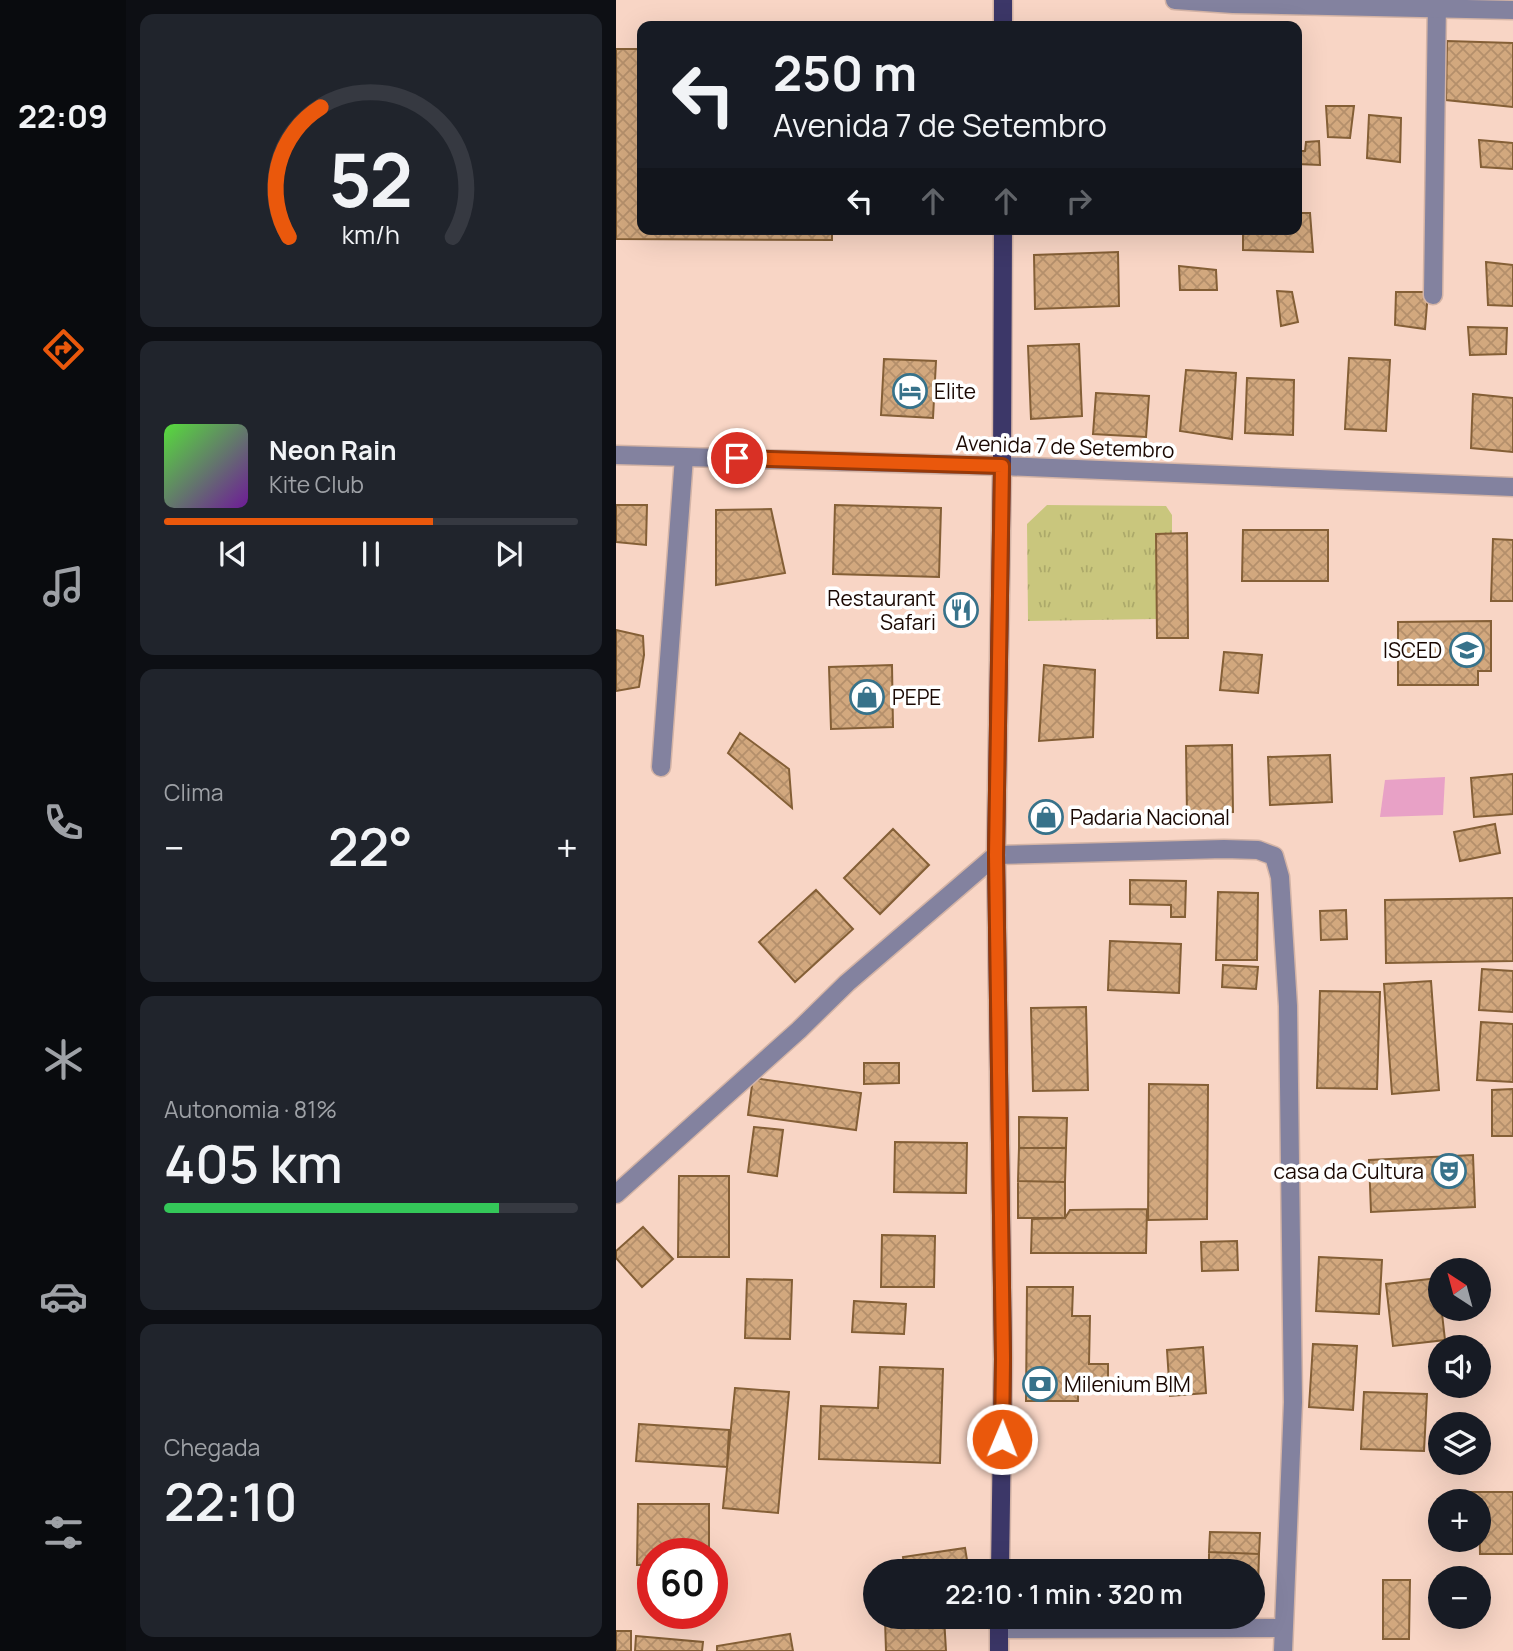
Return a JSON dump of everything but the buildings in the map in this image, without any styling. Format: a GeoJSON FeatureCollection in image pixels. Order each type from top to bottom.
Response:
{"type":"FeatureCollection","features":[{"type":"Feature","properties":{"kind":"main road"},"geometry":{"type":"LineString","coordinates":[[1003,0],[1003,21]]}},
{"type":"Feature","properties":{"kind":"main road"},"geometry":{"type":"LineString","coordinates":[[1000,1559],[1003,1359],[996,855],[1003,235]]}},
{"type":"Feature","properties":{"kind":"main road"},"geometry":{"type":"LineString","coordinates":[[999,1629],[999,1651]]}},
{"type":"Feature","properties":{"kind":"street"},"geometry":{"type":"LineString","coordinates":[[1175,0],[1233,4],[1437,4],[1513,10]]}},
{"type":"Feature","properties":{"kind":"street"},"geometry":{"type":"LineString","coordinates":[[1433,295],[1437,4]]}},
{"type":"Feature","properties":{"kind":"street","name":"Avenida 7 de Setembro"},"geometry":{"type":"LineString","coordinates":[[616,456],[1002,466],[1513,487]]}},
{"type":"Feature","properties":{"kind":"street"},"geometry":{"type":"LineString","coordinates":[[661,767],[684,457]]}},
{"type":"Feature","properties":{"kind":"street"},"geometry":{"type":"LineString","coordinates":[[616,1194],[799,1030],[847,983],[996,855],[1224,849],[1258,850],[1274,856],[1280,877],[1287,993],[1290,1129],[1293,1402],[1283,1651]]}},
{"type":"Feature","properties":{"kind":"street"},"geometry":{"type":"LineString","coordinates":[[1265,1628],[1283,1628]]}},
{"type":"Feature","properties":{"kind":"green space"},"geometry":{"type":"Polygon","coordinates":[[[1047,505],[1166,506],[1172,515],[1172,533],[1156,534],[1157,619],[1028,621],[1027,524],[1047,505]]]}},
{"type":"Feature","properties":{"kind":"shaded area"},"geometry":{"type":"Polygon","coordinates":[[[1445,777],[1443,815],[1380,817],[1385,780],[1445,777]]]}},
{"type":"Feature","properties":{"kind":"place","name":"Elite"},"geometry":{"type":"Point","coordinates":[910,391]}},
{"type":"Feature","properties":{"kind":"place","name":"Restaurant Safari"},"geometry":{"type":"Point","coordinates":[961,610]}},
{"type":"Feature","properties":{"kind":"place","name":"ISCED"},"geometry":{"type":"Point","coordinates":[1467,650]}},
{"type":"Feature","properties":{"kind":"place","name":"PEPE"},"geometry":{"type":"Point","coordinates":[867,697]}},
{"type":"Feature","properties":{"kind":"place","name":"Padaria Nacional"},"geometry":{"type":"Point","coordinates":[1046,817]}},
{"type":"Feature","properties":{"kind":"place","name":"casa da Cultura"},"geometry":{"type":"Point","coordinates":[1449,1171]}},
{"type":"Feature","properties":{"kind":"place","name":"Milenium BIM"},"geometry":{"type":"Point","coordinates":[1040,1384]}},
{"type":"Feature","properties":{"kind":"route"},"geometry":{"type":"LineString","coordinates":[[737,458],[1002,466],[996,855],[1002,1439]]}}]}
